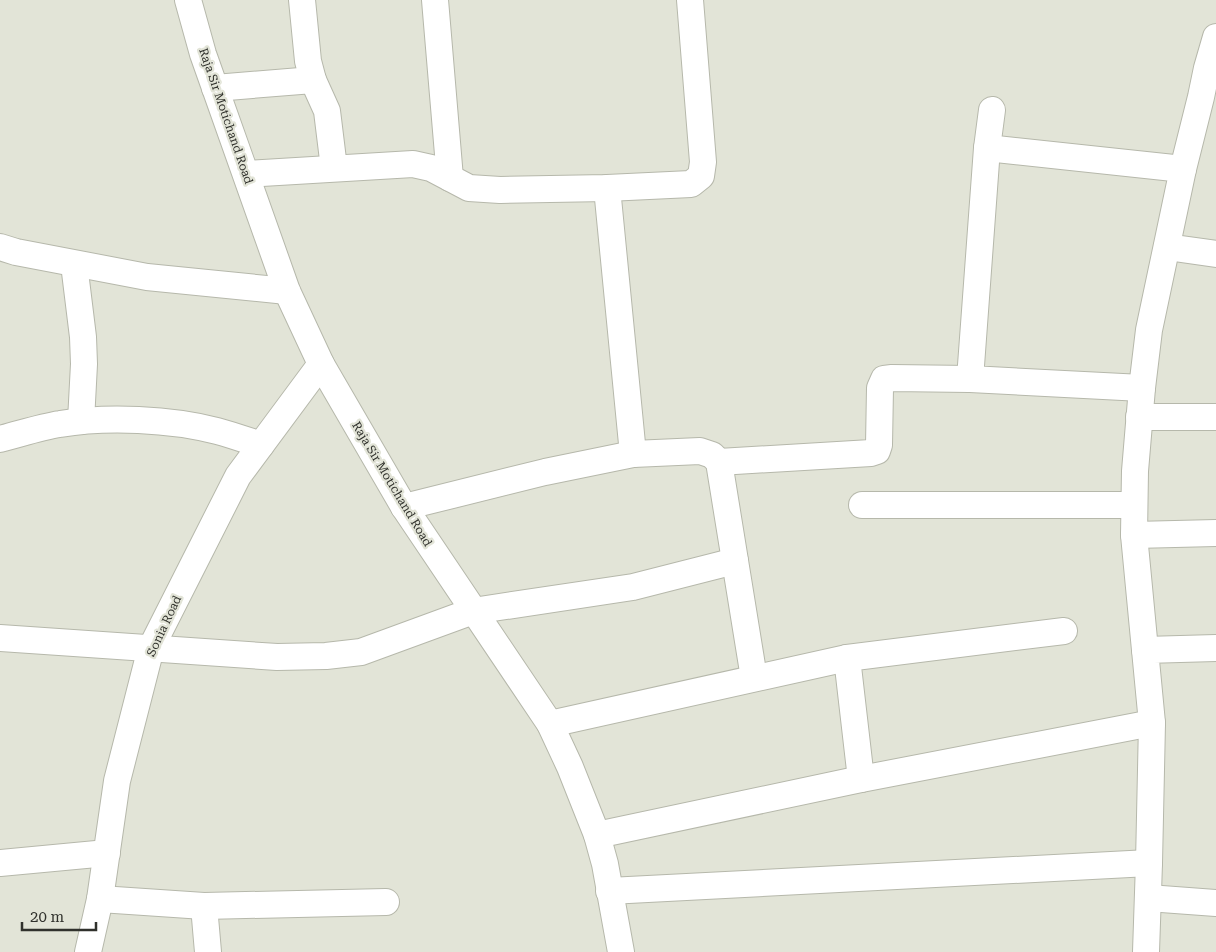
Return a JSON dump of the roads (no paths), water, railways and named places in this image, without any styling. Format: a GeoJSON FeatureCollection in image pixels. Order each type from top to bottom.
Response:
{"type":"FeatureCollection","features":[{"type":"Feature","properties":{"kind":"street","name":"Raja Sir Motichand Road"},"geometry":{"type":"LineString","coordinates":[[188,0],[203,54],[287,291],[321,364],[404,507],[550,724],[570,767],[597,835],[605,864],[621,952]]}},
{"type":"Feature","properties":{"kind":"street"},"geometry":{"type":"LineString","coordinates":[[302,0],[308,61],[327,111],[334,168]]}},
{"type":"Feature","properties":{"kind":"street"},"geometry":{"type":"LineString","coordinates":[[435,0],[450,178]]}},
{"type":"Feature","properties":{"kind":"street"},"geometry":{"type":"LineString","coordinates":[[247,174],[413,164],[431,168],[469,188],[500,190],[691,184],[701,176],[703,162],[690,0]]}},
{"type":"Feature","properties":{"kind":"street"},"geometry":{"type":"LineString","coordinates":[[1146,952],[1150,863],[1152,723],[1134,535],[1139,417],[1149,330],[1183,169],[1209,98],[1207,68],[1216,37]]}},
{"type":"Feature","properties":{"kind":"street"},"geometry":{"type":"LineString","coordinates":[[216,88],[314,80]]}},
{"type":"Feature","properties":{"kind":"street"},"geometry":{"type":"LineString","coordinates":[[970,379],[992,110]]}},
{"type":"Feature","properties":{"kind":"street"},"geometry":{"type":"LineString","coordinates":[[988,148],[1183,169]]}},
{"type":"Feature","properties":{"kind":"street"},"geometry":{"type":"LineString","coordinates":[[607,188],[633,454]]}},
{"type":"Feature","properties":{"kind":"street"},"geometry":{"type":"LineString","coordinates":[[0,247],[74,264],[147,277],[287,291]]}},
{"type":"Feature","properties":{"kind":"street"},"geometry":{"type":"LineString","coordinates":[[1167,247],[1216,254]]}},
{"type":"Feature","properties":{"kind":"street"},"geometry":{"type":"LineString","coordinates":[[74,264],[83,337],[84,364],[81,421]]}},
{"type":"Feature","properties":{"kind":"street","name":"Sonia Road"},"geometry":{"type":"LineString","coordinates":[[88,952],[100,899],[117,781],[151,648],[238,476],[321,364]]}},
{"type":"Feature","properties":{"kind":"street"},"geometry":{"type":"LineString","coordinates":[[719,462],[871,453],[877,451],[879,445],[880,388],[884,379],[970,379],[1142,388]]}},
{"type":"Feature","properties":{"kind":"street"},"geometry":{"type":"LineString","coordinates":[[1139,417],[1216,417]]}},
{"type":"Feature","properties":{"kind":"street"},"geometry":{"type":"LineString","coordinates":[[0,439],[58,424],[81,421],[129,420],[216,430],[261,445]]}},
{"type":"Feature","properties":{"kind":"street"},"geometry":{"type":"LineString","coordinates":[[404,507],[545,472],[633,454],[700,451],[712,456],[719,462],[754,678]]}},
{"type":"Feature","properties":{"kind":"street"},"geometry":{"type":"LineString","coordinates":[[862,505],[1134,505]]}},
{"type":"Feature","properties":{"kind":"street"},"geometry":{"type":"LineString","coordinates":[[1134,535],[1216,533]]}},
{"type":"Feature","properties":{"kind":"street"},"geometry":{"type":"LineString","coordinates":[[0,638],[277,657],[326,656],[361,652],[473,611],[633,586],[735,561]]}},
{"type":"Feature","properties":{"kind":"street"},"geometry":{"type":"LineString","coordinates":[[550,724],[847,658],[1064,631]]}},
{"type":"Feature","properties":{"kind":"street"},"geometry":{"type":"LineString","coordinates":[[1145,650],[1216,648]]}},
{"type":"Feature","properties":{"kind":"street"},"geometry":{"type":"LineString","coordinates":[[847,658],[861,779]]}},
{"type":"Feature","properties":{"kind":"street"},"geometry":{"type":"LineString","coordinates":[[597,835],[861,779],[1152,723]]}},
{"type":"Feature","properties":{"kind":"street"},"geometry":{"type":"LineString","coordinates":[[0,863],[107,853]]}},
{"type":"Feature","properties":{"kind":"street"},"geometry":{"type":"LineString","coordinates":[[609,891],[1150,863]]}},
{"type":"Feature","properties":{"kind":"street"},"geometry":{"type":"LineString","coordinates":[[1148,898],[1216,903]]}},
{"type":"Feature","properties":{"kind":"street"},"geometry":{"type":"LineString","coordinates":[[100,899],[204,906],[386,902]]}},
{"type":"Feature","properties":{"kind":"street"},"geometry":{"type":"LineString","coordinates":[[204,906],[208,952]]}}]}
